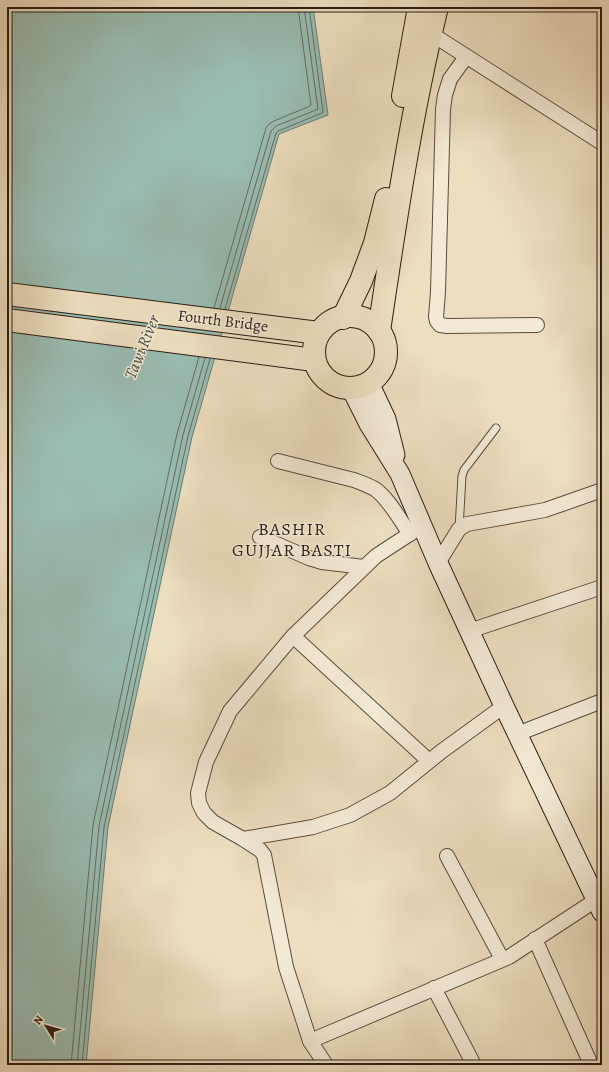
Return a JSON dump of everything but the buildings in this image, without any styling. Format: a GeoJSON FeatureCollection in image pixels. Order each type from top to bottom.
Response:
{"type":"FeatureCollection","features":[{"type":"Feature","properties":{"kind":"highway"},"geometry":{"type":"LineString","coordinates":[[343,318],[361,281],[375,242],[387,192],[418,7]]}},
{"type":"Feature","properties":{"kind":"highway"},"geometry":{"type":"LineString","coordinates":[[379,331],[403,169],[430,34],[437,7]]}},
{"type":"Feature","properties":{"kind":"highway","name":"Fourth Bridge"},"geometry":{"type":"LineString","coordinates":[[7,294],[320,333]]}},
{"type":"Feature","properties":{"kind":"highway"},"geometry":{"type":"LineString","coordinates":[[343,318],[360,318],[371,323],[379,331],[384,342],[386,353],[384,365],[378,376],[360,386],[346,388],[334,385],[325,378],[314,360],[315,345],[320,333],[327,325],[337,319],[343,318]]}},
{"type":"Feature","properties":{"kind":"highway","name":"Fourth Bridge"},"geometry":{"type":"LineString","coordinates":[[7,320],[314,360]]}},
{"type":"Feature","properties":{"kind":"main road"},"geometry":{"type":"LineString","coordinates":[[360,386],[386,419],[416,530],[438,562],[517,734],[600,902]]}},
{"type":"Feature","properties":{"kind":"street"},"geometry":{"type":"LineString","coordinates":[[430,34],[602,143]]}},
{"type":"Feature","properties":{"kind":"street"},"geometry":{"type":"LineString","coordinates":[[466,57],[450,79],[444,102],[437,321],[440,325],[447,326],[537,325]]}},
{"type":"Feature","properties":{"kind":"street"},"geometry":{"type":"LineString","coordinates":[[278,461],[365,484],[379,492],[390,506],[416,530],[376,556],[293,636],[230,711],[206,762],[198,793],[204,813],[213,822],[244,839],[260,850],[264,855],[286,967],[310,1041],[326,1065]]}},
{"type":"Feature","properties":{"kind":"street"},"geometry":{"type":"LineString","coordinates":[[438,562],[459,529],[467,524],[545,510],[602,490]]}},
{"type":"Feature","properties":{"kind":"street"},"geometry":{"type":"LineString","coordinates":[[260,537],[322,562],[364,567]]}},
{"type":"Feature","properties":{"kind":"street"},"geometry":{"type":"LineString","coordinates":[[469,631],[602,587]]}},
{"type":"Feature","properties":{"kind":"street"},"geometry":{"type":"LineString","coordinates":[[293,636],[429,761]]}},
{"type":"Feature","properties":{"kind":"street"},"geometry":{"type":"LineString","coordinates":[[517,734],[602,701]]}},
{"type":"Feature","properties":{"kind":"street"},"geometry":{"type":"LineString","coordinates":[[244,839],[313,827],[350,815],[390,793],[429,761],[504,706]]}},
{"type":"Feature","properties":{"kind":"street"},"geometry":{"type":"LineString","coordinates":[[447,856],[502,959]]}},
{"type":"Feature","properties":{"kind":"street"},"geometry":{"type":"LineString","coordinates":[[310,1041],[509,956],[535,939],[600,902]]}},
{"type":"Feature","properties":{"kind":"street"},"geometry":{"type":"LineString","coordinates":[[535,939],[589,1060],[589,1065]]}},
{"type":"Feature","properties":{"kind":"street"},"geometry":{"type":"LineString","coordinates":[[434,988],[474,1065]]}},
{"type":"Feature","properties":{"kind":"lane"},"geometry":{"type":"LineString","coordinates":[[459,529],[462,476],[464,470],[496,428]]}},
{"type":"Feature","properties":{"kind":"water","name":"Tawi River"},"geometry":{"type":"Polygon","coordinates":[[[7,7],[313,7],[328,115],[279,134],[192,437],[108,827],[86,1065],[7,1065],[7,7]]]}},
{"type":"Feature","properties":{"kind":"district","name":"BASHIR GUJJAR BASTI"},"geometry":{"type":"Point","coordinates":[292,539]}}]}
